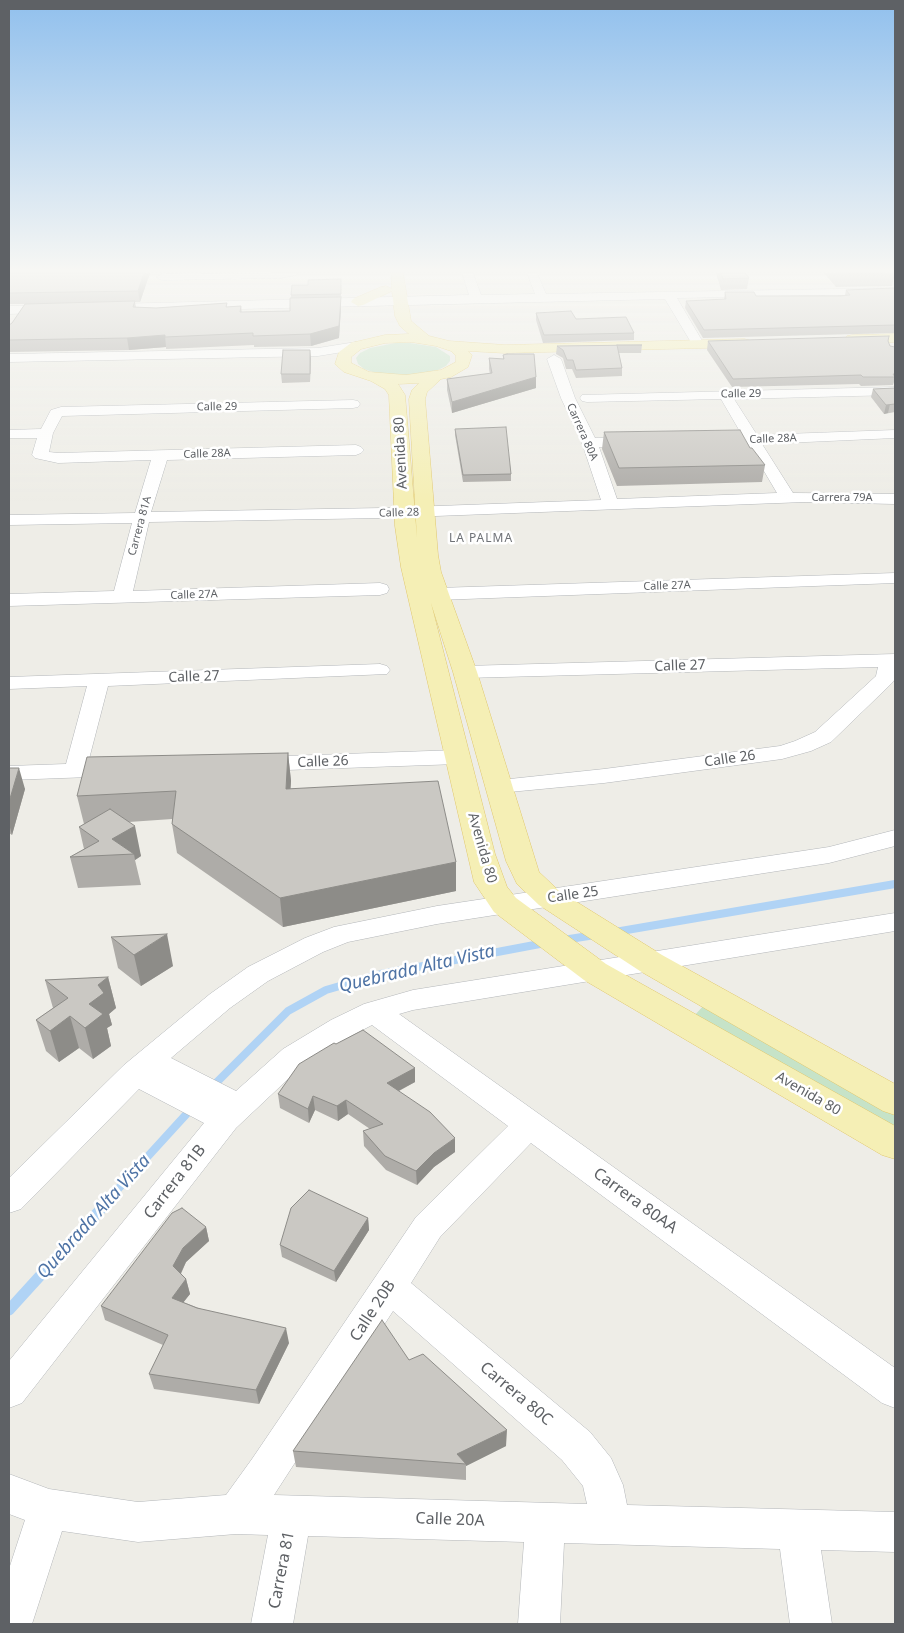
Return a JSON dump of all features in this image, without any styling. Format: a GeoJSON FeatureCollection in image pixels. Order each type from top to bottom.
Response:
{"type":"FeatureCollection","features":[{"type":"Feature","properties":{"kind":"main road"},"geometry":{"type":"LineString","coordinates":[[350,349],[343,358],[343,364],[349,369],[376,378],[406,380],[435,377],[460,367],[481,363],[732,349]]}},
{"type":"Feature","properties":{"kind":"main road"},"geometry":{"type":"LineString","coordinates":[[456,349],[464,355],[464,360],[460,367]]}},
{"type":"Feature","properties":{"kind":"main road","name":"Avenida 80"},"geometry":{"type":"LineString","coordinates":[[435,377],[420,390],[417,399],[414,512],[408,550],[415,588],[489,882],[515,913],[587,965],[895,1144]]}},
{"type":"Feature","properties":{"kind":"main road","name":"Avenida 80"},"geometry":{"type":"LineString","coordinates":[[376,378],[391,386],[397,394],[414,512],[438,594],[465,672],[520,861],[527,877],[550,898],[642,957],[895,1101]]}},
{"type":"Feature","properties":{"kind":"street"},"geometry":{"type":"LineString","coordinates":[[9,358],[318,352],[336,349]]}},
{"type":"Feature","properties":{"kind":"street","name":"Carrera 80A"},"geometry":{"type":"LineString","coordinates":[[554,359],[568,398],[590,443],[612,505]]}},
{"type":"Feature","properties":{"kind":"street"},"geometry":{"type":"LineString","coordinates":[[9,367],[271,361],[329,365],[349,369]]}},
{"type":"Feature","properties":{"kind":"street","name":"Calle 29"},"geometry":{"type":"LineString","coordinates":[[587,398],[895,391]]}},
{"type":"Feature","properties":{"kind":"street"},"geometry":{"type":"LineString","coordinates":[[726,395],[788,498]]}},
{"type":"Feature","properties":{"kind":"street","name":"Calle 29"},"geometry":{"type":"LineString","coordinates":[[46,432],[56,413],[61,411],[353,404]]}},
{"type":"Feature","properties":{"kind":"street"},"geometry":{"type":"LineString","coordinates":[[9,434],[46,432]]}},
{"type":"Feature","properties":{"kind":"street","name":"Calle 28A"},"geometry":{"type":"LineString","coordinates":[[46,432],[40,455],[58,458],[356,450]]}},
{"type":"Feature","properties":{"kind":"street","name":"Calle 28A"},"geometry":{"type":"LineString","coordinates":[[696,441],[895,434]]}},
{"type":"Feature","properties":{"kind":"street"},"geometry":{"type":"LineString","coordinates":[[590,443],[647,442]]}},
{"type":"Feature","properties":{"kind":"street","name":"Carrera 81A"},"geometry":{"type":"LineString","coordinates":[[122,597],[141,518],[160,456]]}},
{"type":"Feature","properties":{"kind":"street","name":"Calle 28"},"geometry":{"type":"LineString","coordinates":[[9,520],[414,512],[788,498]]}},
{"type":"Feature","properties":{"kind":"street","name":"Carrera 79A"},"geometry":{"type":"LineString","coordinates":[[788,498],[895,499]]}},
{"type":"Feature","properties":{"kind":"street","name":"Calle 27A"},"geometry":{"type":"LineString","coordinates":[[438,594],[895,578]]}},
{"type":"Feature","properties":{"kind":"street","name":"Calle 27A"},"geometry":{"type":"LineString","coordinates":[[9,600],[380,589]]}},
{"type":"Feature","properties":{"kind":"street","name":"Calle 26"},"geometry":{"type":"LineString","coordinates":[[499,786],[604,776],[782,752],[803,746],[822,737],[886,679],[891,660]]}},
{"type":"Feature","properties":{"kind":"street","name":"Calle 27"},"geometry":{"type":"LineString","coordinates":[[465,672],[891,660]]}},
{"type":"Feature","properties":{"kind":"street","name":"Calle 27"},"geometry":{"type":"LineString","coordinates":[[9,683],[380,670]]}},
{"type":"Feature","properties":{"kind":"street"},"geometry":{"type":"LineString","coordinates":[[75,771],[98,680]]}},
{"type":"Feature","properties":{"kind":"street","name":"Calle 26"},"geometry":{"type":"LineString","coordinates":[[234,765],[458,757]]}},
{"type":"Feature","properties":{"kind":"street"},"geometry":{"type":"LineString","coordinates":[[9,773],[134,769]]}},
{"type":"Feature","properties":{"kind":"street","name":"Calle 25"},"geometry":{"type":"LineString","coordinates":[[146,1069],[220,1001],[258,974],[314,944],[343,934],[437,914],[515,913],[550,898],[829,855],[895,838]]}},
{"type":"Feature","properties":{"kind":"street"},"geometry":{"type":"LineString","coordinates":[[374,1011],[422,998],[587,965],[890,927]]}},
{"type":"Feature","properties":{"kind":"street","name":"Carrera 81B"},"geometry":{"type":"LineString","coordinates":[[9,1390],[227,1110],[294,1058],[341,1028],[374,1011]]}},
{"type":"Feature","properties":{"kind":"street","name":"Carrera 80AA"},"geometry":{"type":"LineString","coordinates":[[374,1011],[895,1390]]}},
{"type":"Feature","properties":{"kind":"street"},"geometry":{"type":"LineString","coordinates":[[9,1199],[146,1069],[227,1110]]}},
{"type":"Feature","properties":{"kind":"street","name":"Calle 20B"},"geometry":{"type":"LineString","coordinates":[[236,1514],[266,1473],[428,1227],[530,1124]]}},
{"type":"Feature","properties":{"kind":"street","name":"Carrera 80C"},"geometry":{"type":"LineString","coordinates":[[389,1286],[576,1446],[597,1472],[603,1485],[611,1524]]}},
{"type":"Feature","properties":{"kind":"street","name":"Calle 20A"},"geometry":{"type":"LineString","coordinates":[[9,1494],[49,1509],[138,1522],[236,1514],[546,1524],[895,1532]]}},
{"type":"Feature","properties":{"kind":"street"},"geometry":{"type":"LineString","coordinates":[[11,1624],[49,1509]]}},
{"type":"Feature","properties":{"kind":"street","name":"Carrera 81"},"geometry":{"type":"LineString","coordinates":[[272,1624],[292,1515]]}},
{"type":"Feature","properties":{"kind":"street"},"geometry":{"type":"LineString","coordinates":[[538,1624],[546,1524]]}},
{"type":"Feature","properties":{"kind":"street"},"geometry":{"type":"LineString","coordinates":[[798,1530],[811,1624]]}},
{"type":"Feature","properties":{"kind":"green space"},"geometry":{"type":"Polygon","coordinates":[[[368,349],[439,349],[450,356],[450,361],[446,366],[438,370],[408,376],[376,373],[364,369],[358,364],[356,358],[360,353],[368,349]]]}},
{"type":"Feature","properties":{"kind":"green space"},"geometry":{"type":"Polygon","coordinates":[[[705,1004],[895,1113],[895,1133],[694,1016],[705,1004]]]}},
{"type":"Feature","properties":{"kind":"building"},"geometry":{"type":"Polygon","coordinates":[[[618,349],[622,368],[576,370],[573,360],[567,360],[563,350],[618,349]]]}},
{"type":"Feature","properties":{"kind":"building"},"geometry":{"type":"Polygon","coordinates":[[[713,349],[895,349],[895,374],[893,374],[895,377],[863,377],[861,375],[733,379],[713,349]]]}},
{"type":"Feature","properties":{"kind":"building"},"geometry":{"type":"Polygon","coordinates":[[[283,350],[310,350],[310,374],[281,374],[283,350]]]}},
{"type":"Feature","properties":{"kind":"building"},"geometry":{"type":"Polygon","coordinates":[[[534,354],[536,377],[452,402],[447,379],[492,373],[489,358],[504,359],[503,355],[534,354]]]}},
{"type":"Feature","properties":{"kind":"building"},"geometry":{"type":"Polygon","coordinates":[[[895,388],[895,404],[886,405],[873,389],[895,388]]]}},
{"type":"Feature","properties":{"kind":"building"},"geometry":{"type":"Polygon","coordinates":[[[506,427],[511,474],[463,475],[455,429],[506,427]]]}},
{"type":"Feature","properties":{"kind":"building"},"geometry":{"type":"Polygon","coordinates":[[[740,430],[750,448],[765,465],[619,468],[604,432],[740,430]]]}},
{"type":"Feature","properties":{"kind":"building"},"geometry":{"type":"Polygon","coordinates":[[[288,753],[286,789],[438,781],[456,862],[280,898],[172,824],[176,791],[77,796],[87,757],[288,753]]]}},
{"type":"Feature","properties":{"kind":"building"},"geometry":{"type":"Polygon","coordinates":[[[9,768],[19,768],[9,802],[9,768]]]}},
{"type":"Feature","properties":{"kind":"building"},"geometry":{"type":"Polygon","coordinates":[[[110,809],[135,826],[112,839],[134,854],[70,857],[99,841],[79,827],[110,809]]]}},
{"type":"Feature","properties":{"kind":"building"},"geometry":{"type":"Polygon","coordinates":[[[167,934],[134,955],[111,937],[167,934]]]}},
{"type":"Feature","properties":{"kind":"building"},"geometry":{"type":"Polygon","coordinates":[[[108,977],[98,985],[104,993],[89,1004],[103,1014],[85,1028],[70,1016],[50,1031],[36,1020],[68,998],[45,980],[108,977]]]}},
{"type":"Feature","properties":{"kind":"building"},"geometry":{"type":"Polygon","coordinates":[[[363,1030],[415,1068],[387,1083],[430,1112],[455,1138],[434,1153],[416,1171],[385,1156],[363,1131],[383,1124],[346,1100],[337,1106],[313,1096],[308,1109],[278,1094],[299,1064],[334,1043],[336,1044],[363,1030]]]}},
{"type":"Feature","properties":{"kind":"building"},"geometry":{"type":"Polygon","coordinates":[[[309,1190],[368,1218],[334,1271],[280,1245],[291,1208],[309,1190]]]}},
{"type":"Feature","properties":{"kind":"building"},"geometry":{"type":"Polygon","coordinates":[[[182,1208],[206,1227],[183,1248],[173,1266],[186,1279],[172,1298],[197,1308],[286,1328],[256,1390],[149,1374],[168,1335],[101,1306],[172,1213],[182,1208]]]}},
{"type":"Feature","properties":{"kind":"building"},"geometry":{"type":"Polygon","coordinates":[[[382,1320],[409,1360],[423,1354],[507,1430],[457,1454],[466,1464],[293,1451],[382,1320]]]}},
{"type":"Feature","properties":{"kind":"waterway","name":"Quebrada Alta Vista"},"geometry":{"type":"LineString","coordinates":[[615,932],[895,884]]}},
{"type":"Feature","properties":{"kind":"waterway","name":"Quebrada Alta Vista"},"geometry":{"type":"LineString","coordinates":[[563,940],[595,935]]}},
{"type":"Feature","properties":{"kind":"waterway","name":"Quebrada Alta Vista"},"geometry":{"type":"LineString","coordinates":[[211,1088],[288,1011],[326,990],[381,974],[545,943]]}},
{"type":"Feature","properties":{"kind":"waterway","name":"Quebrada Alta Vista"},"geometry":{"type":"LineString","coordinates":[[108,1200],[192,1108]]}},
{"type":"Feature","properties":{"kind":"waterway","name":"Quebrada Alta Vista"},"geometry":{"type":"LineString","coordinates":[[9,1310],[110,1199]]}},
{"type":"Feature","properties":{"kind":"district","name":"LA PALMA"},"geometry":{"type":"Point","coordinates":[481,539]}}]}
